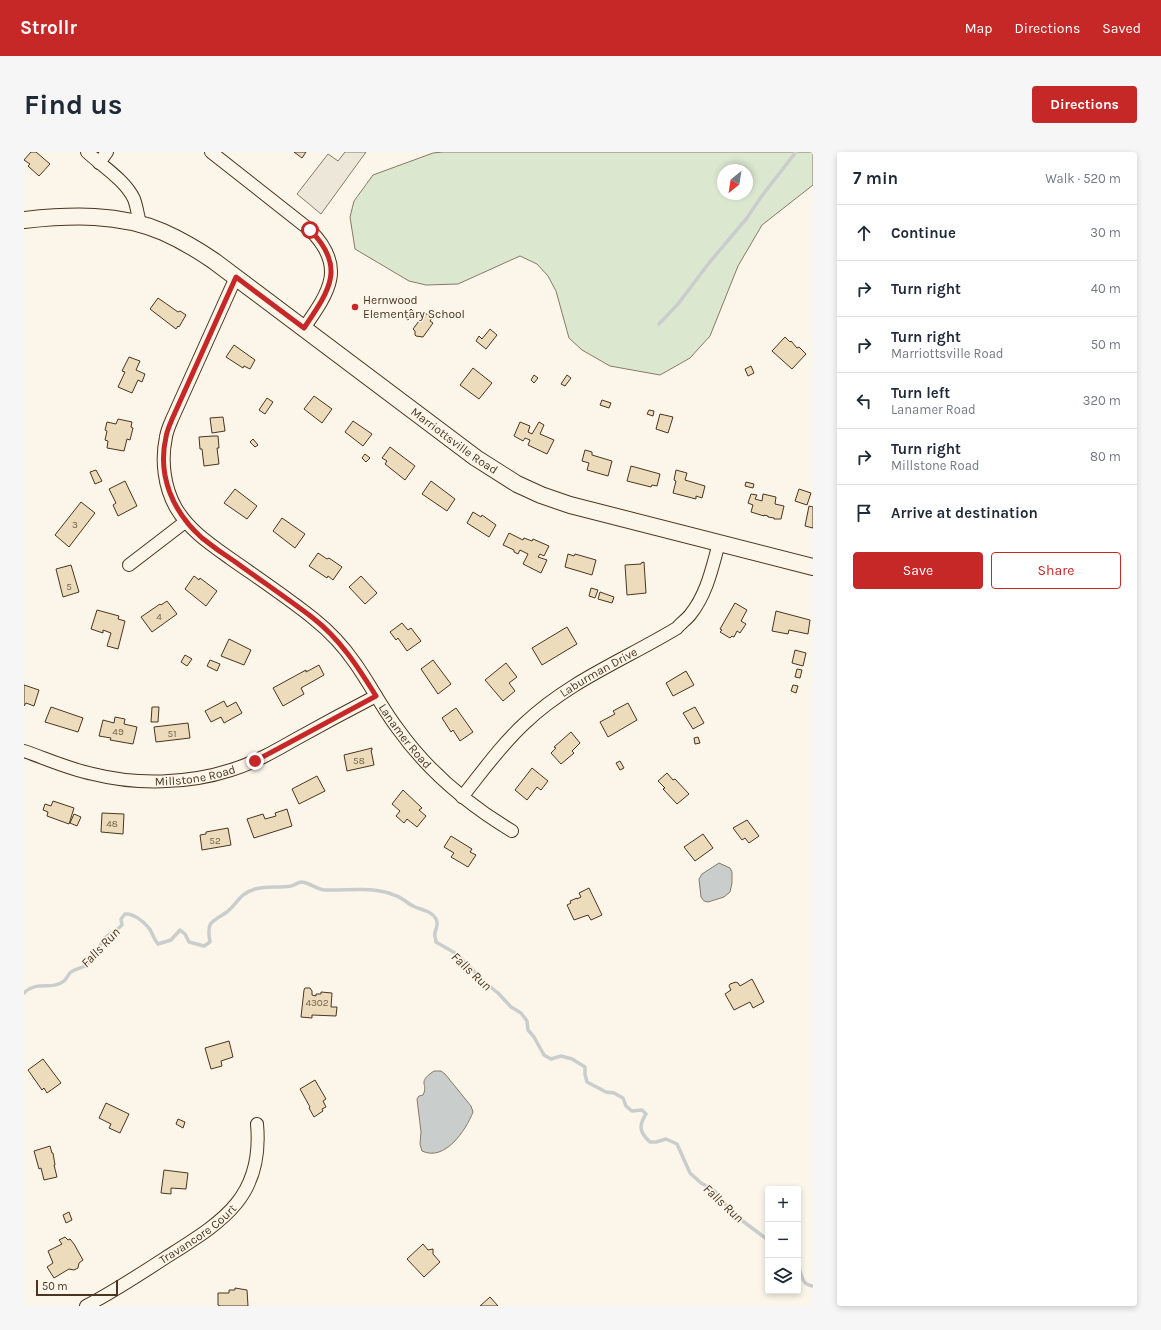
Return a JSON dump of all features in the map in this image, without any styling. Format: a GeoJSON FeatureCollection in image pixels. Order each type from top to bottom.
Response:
{"type":"FeatureCollection","features":[{"type":"Feature","properties":{"kind":"main road","name":"Marriottsville Road"},"geometry":{"type":"LineString","coordinates":[[24,220],[53,217],[93,217],[127,221],[164,232],[214,261],[476,458],[517,484],[542,495],[575,506],[813,567]]}},
{"type":"Feature","properties":{"kind":"street"},"geometry":{"type":"LineString","coordinates":[[87,152],[120,181],[129,191],[137,208],[140,224]]}},
{"type":"Feature","properties":{"kind":"street"},"geometry":{"type":"LineString","coordinates":[[99,163],[107,152]]}},
{"type":"Feature","properties":{"kind":"street"},"geometry":{"type":"LineString","coordinates":[[211,152],[310,230],[325,247],[331,266],[330,282],[325,296],[304,328]]}},
{"type":"Feature","properties":{"kind":"street","name":"Lanamer Road"},"geometry":{"type":"LineString","coordinates":[[236,277],[173,417],[166,437],[164,455],[165,476],[168,490],[175,507],[185,522],[202,538],[314,619],[336,640],[355,662],[397,728],[417,754],[462,797],[487,816],[512,831]]}},
{"type":"Feature","properties":{"kind":"street"},"geometry":{"type":"LineString","coordinates":[[129,565],[185,522]]}},
{"type":"Feature","properties":{"kind":"street","name":"Laburman Drive"},"geometry":{"type":"LineString","coordinates":[[462,797],[503,745],[525,722],[544,706],[583,679],[677,628],[690,615],[708,584],[719,543]]}},
{"type":"Feature","properties":{"kind":"street","name":"Millstone Road"},"geometry":{"type":"LineString","coordinates":[[24,751],[93,774],[148,782],[174,781],[230,771],[255,761],[376,696]]}},
{"type":"Feature","properties":{"kind":"street","name":"Travancore Court"},"geometry":{"type":"LineString","coordinates":[[86,1306],[122,1286],[199,1236],[228,1213],[238,1202],[246,1189],[252,1172],[257,1156],[257,1124]]}},
{"type":"Feature","properties":{"kind":"green space"},"geometry":{"type":"Polygon","coordinates":[[[443,152],[813,152],[813,185],[762,225],[738,266],[710,336],[690,358],[660,375],[610,366],[582,350],[569,338],[556,291],[548,276],[537,264],[520,256],[458,284],[426,285],[409,281],[355,249],[350,217],[354,201],[373,175],[433,153],[443,152]]]}},
{"type":"Feature","properties":{"kind":"shaded area"},"geometry":{"type":"Polygon","coordinates":[[[345,152],[366,152],[321,214],[297,194],[328,154],[338,161],[345,152]]]}},
{"type":"Feature","properties":{"kind":"shaded area"},"geometry":{"type":"Polygon","coordinates":[[[719,863],[730,868],[732,872],[730,892],[724,897],[708,902],[704,901],[701,897],[699,879],[702,874],[719,863]]]}},
{"type":"Feature","properties":{"kind":"shaded area"},"geometry":{"type":"Polygon","coordinates":[[[434,1071],[441,1071],[445,1074],[471,1106],[473,1112],[460,1135],[454,1142],[439,1152],[431,1153],[422,1151],[420,1144],[421,1132],[417,1099],[419,1096],[423,1095],[425,1088],[424,1081],[434,1071]]]}},
{"type":"Feature","properties":{"kind":"building"},"geometry":{"type":"Polygon","coordinates":[[[31,152],[36,152],[50,164],[39,176],[28,166],[30,164],[24,160],[31,152]]]}},
{"type":"Feature","properties":{"kind":"building"},"geometry":{"type":"Polygon","coordinates":[[[294,152],[306,152],[302,158],[294,152]]]}},
{"type":"Feature","properties":{"kind":"building"},"geometry":{"type":"Polygon","coordinates":[[[158,298],[178,312],[180,311],[186,315],[179,327],[178,326],[176,329],[150,309],[158,298]]]}},
{"type":"Feature","properties":{"kind":"building"},"geometry":{"type":"Polygon","coordinates":[[[411,309],[414,312],[408,320],[405,318],[411,309]]]}},
{"type":"Feature","properties":{"kind":"building"},"geometry":{"type":"Polygon","coordinates":[[[425,313],[432,318],[430,321],[433,323],[423,337],[416,336],[413,329],[425,313]]]}},
{"type":"Feature","properties":{"kind":"building"},"geometry":{"type":"Polygon","coordinates":[[[490,329],[497,335],[486,349],[476,341],[479,336],[482,339],[490,329]]]}},
{"type":"Feature","properties":{"kind":"building"},"geometry":{"type":"Polygon","coordinates":[[[785,337],[806,354],[792,369],[772,351],[785,337]]]}},
{"type":"Feature","properties":{"kind":"building"},"geometry":{"type":"Polygon","coordinates":[[[234,345],[255,360],[250,369],[244,366],[243,368],[226,357],[234,345]]]}},
{"type":"Feature","properties":{"kind":"building"},"geometry":{"type":"Polygon","coordinates":[[[129,357],[140,361],[136,370],[145,374],[142,382],[138,380],[132,393],[118,387],[125,372],[122,371],[129,357]]]}},
{"type":"Feature","properties":{"kind":"building"},"geometry":{"type":"Polygon","coordinates":[[[751,366],[754,373],[748,376],[745,369],[751,366]]]}},
{"type":"Feature","properties":{"kind":"building"},"geometry":{"type":"Polygon","coordinates":[[[473,368],[492,383],[479,399],[460,385],[473,368]]]}},
{"type":"Feature","properties":{"kind":"building"},"geometry":{"type":"Polygon","coordinates":[[[534,375],[538,378],[534,383],[531,380],[534,375]]]}},
{"type":"Feature","properties":{"kind":"building"},"geometry":{"type":"Polygon","coordinates":[[[567,375],[571,378],[565,386],[561,384],[567,375]]]}},
{"type":"Feature","properties":{"kind":"building"},"geometry":{"type":"Polygon","coordinates":[[[314,396],[332,409],[322,423],[304,409],[314,396]]]}},
{"type":"Feature","properties":{"kind":"building"},"geometry":{"type":"Polygon","coordinates":[[[267,398],[273,402],[265,414],[259,410],[267,398]]]}},
{"type":"Feature","properties":{"kind":"building"},"geometry":{"type":"Polygon","coordinates":[[[602,400],[611,403],[609,408],[600,405],[602,400]]]}},
{"type":"Feature","properties":{"kind":"building"},"geometry":{"type":"Polygon","coordinates":[[[649,410],[654,411],[653,416],[647,414],[649,410]]]}},
{"type":"Feature","properties":{"kind":"building"},"geometry":{"type":"Polygon","coordinates":[[[660,414],[673,417],[668,433],[656,429],[660,414]]]}},
{"type":"Feature","properties":{"kind":"building"},"geometry":{"type":"Polygon","coordinates":[[[223,417],[225,431],[212,433],[210,418],[223,417]]]}},
{"type":"Feature","properties":{"kind":"building"},"geometry":{"type":"Polygon","coordinates":[[[118,419],[132,422],[131,427],[133,428],[130,440],[127,439],[124,451],[107,448],[108,441],[105,440],[107,422],[116,424],[118,419]]]}},
{"type":"Feature","properties":{"kind":"building"},"geometry":{"type":"Polygon","coordinates":[[[353,421],[372,434],[363,446],[345,432],[353,421]]]}},
{"type":"Feature","properties":{"kind":"building"},"geometry":{"type":"Polygon","coordinates":[[[520,422],[530,426],[528,432],[532,434],[539,422],[544,425],[540,434],[554,440],[547,454],[528,445],[530,440],[525,438],[523,441],[514,436],[520,422]]]}},
{"type":"Feature","properties":{"kind":"building"},"geometry":{"type":"Polygon","coordinates":[[[218,436],[219,448],[217,448],[219,464],[204,466],[199,437],[218,436]]]}},
{"type":"Feature","properties":{"kind":"building"},"geometry":{"type":"Polygon","coordinates":[[[253,439],[258,445],[255,447],[250,442],[253,439]]]}},
{"type":"Feature","properties":{"kind":"building"},"geometry":{"type":"Polygon","coordinates":[[[390,447],[415,466],[405,480],[385,464],[387,461],[382,458],[390,447]]]}},
{"type":"Feature","properties":{"kind":"building"},"geometry":{"type":"Polygon","coordinates":[[[585,450],[592,452],[592,455],[612,461],[608,476],[587,470],[589,463],[582,461],[585,450]]]}},
{"type":"Feature","properties":{"kind":"building"},"geometry":{"type":"Polygon","coordinates":[[[365,454],[370,458],[366,462],[362,458],[365,454]]]}},
{"type":"Feature","properties":{"kind":"building"},"geometry":{"type":"Polygon","coordinates":[[[631,466],[660,474],[657,486],[652,485],[651,487],[627,481],[631,466]]]}},
{"type":"Feature","properties":{"kind":"building"},"geometry":{"type":"Polygon","coordinates":[[[96,470],[102,481],[95,484],[90,472],[96,470]]]}},
{"type":"Feature","properties":{"kind":"building"},"geometry":{"type":"Polygon","coordinates":[[[676,470],[687,473],[685,480],[705,486],[702,498],[696,496],[696,499],[673,493],[676,481],[674,480],[676,470]]]}},
{"type":"Feature","properties":{"kind":"building"},"geometry":{"type":"Polygon","coordinates":[[[125,481],[137,506],[118,516],[113,505],[116,503],[109,489],[125,481]]]}},
{"type":"Feature","properties":{"kind":"building"},"geometry":{"type":"Polygon","coordinates":[[[431,481],[455,499],[447,511],[422,494],[431,481]]]}},
{"type":"Feature","properties":{"kind":"building"},"geometry":{"type":"Polygon","coordinates":[[[746,482],[754,484],[753,488],[745,486],[746,482]]]}},
{"type":"Feature","properties":{"kind":"building"},"geometry":{"type":"Polygon","coordinates":[[[235,489],[257,506],[247,519],[224,503],[235,489]]]}},
{"type":"Feature","properties":{"kind":"building"},"geometry":{"type":"Polygon","coordinates":[[[799,489],[811,493],[807,505],[795,501],[799,489]]]}},
{"type":"Feature","properties":{"kind":"building"},"geometry":{"type":"Polygon","coordinates":[[[751,494],[757,495],[755,499],[762,501],[763,494],[776,497],[775,504],[784,506],[781,519],[774,519],[751,512],[753,505],[748,503],[751,494]]]}},
{"type":"Feature","properties":{"kind":"building"},"geometry":{"type":"Polygon","coordinates":[[[81,502],[95,513],[69,547],[55,535],[81,502]]]}},
{"type":"Feature","properties":{"kind":"building"},"geometry":{"type":"Polygon","coordinates":[[[809,506],[813,507],[813,528],[805,526],[809,506]]]}},
{"type":"Feature","properties":{"kind":"building"},"geometry":{"type":"Polygon","coordinates":[[[473,512],[481,517],[482,515],[496,525],[489,537],[467,523],[473,512]]]}},
{"type":"Feature","properties":{"kind":"building"},"geometry":{"type":"Polygon","coordinates":[[[282,518],[305,534],[295,548],[273,531],[282,518]]]}},
{"type":"Feature","properties":{"kind":"building"},"geometry":{"type":"Polygon","coordinates":[[[509,533],[523,540],[524,538],[532,541],[533,539],[549,546],[544,556],[540,554],[538,557],[547,560],[541,573],[523,564],[528,554],[520,550],[518,554],[514,552],[514,550],[503,545],[509,533]]]}},
{"type":"Feature","properties":{"kind":"building"},"geometry":{"type":"Polygon","coordinates":[[[318,553],[327,559],[329,558],[342,567],[333,580],[328,576],[327,578],[309,566],[318,553]]]}},
{"type":"Feature","properties":{"kind":"building"},"geometry":{"type":"Polygon","coordinates":[[[568,554],[574,556],[575,554],[596,560],[592,575],[565,567],[568,554]]]}},
{"type":"Feature","properties":{"kind":"building"},"geometry":{"type":"Polygon","coordinates":[[[644,562],[646,593],[627,595],[625,565],[641,564],[644,562]]]}},
{"type":"Feature","properties":{"kind":"building"},"geometry":{"type":"Polygon","coordinates":[[[71,565],[79,592],[63,597],[56,569],[71,565]]]}},
{"type":"Feature","properties":{"kind":"building"},"geometry":{"type":"Polygon","coordinates":[[[194,576],[199,580],[200,578],[217,591],[206,606],[185,589],[194,576]]]}},
{"type":"Feature","properties":{"kind":"building"},"geometry":{"type":"Polygon","coordinates":[[[361,576],[377,593],[365,604],[349,587],[361,576]]]}},
{"type":"Feature","properties":{"kind":"building"},"geometry":{"type":"Polygon","coordinates":[[[591,588],[598,590],[595,598],[589,596],[591,588]]]}},
{"type":"Feature","properties":{"kind":"building"},"geometry":{"type":"Polygon","coordinates":[[[600,592],[614,597],[612,603],[598,599],[600,592]]]}},
{"type":"Feature","properties":{"kind":"building"},"geometry":{"type":"Polygon","coordinates":[[[167,601],[177,614],[152,632],[141,617],[167,601]]]}},
{"type":"Feature","properties":{"kind":"building"},"geometry":{"type":"Polygon","coordinates":[[[735,603],[747,610],[741,621],[746,624],[740,633],[737,631],[734,637],[732,636],[730,638],[720,632],[722,630],[720,629],[735,603]]]}},
{"type":"Feature","properties":{"kind":"building"},"geometry":{"type":"Polygon","coordinates":[[[97,610],[119,616],[118,619],[125,621],[118,649],[107,646],[111,633],[103,630],[103,633],[91,629],[97,610]]]}},
{"type":"Feature","properties":{"kind":"building"},"geometry":{"type":"Polygon","coordinates":[[[776,611],[810,620],[808,634],[789,630],[788,634],[772,631],[776,611]]]}},
{"type":"Feature","properties":{"kind":"building"},"geometry":{"type":"Polygon","coordinates":[[[402,623],[408,630],[411,628],[421,641],[407,651],[398,638],[396,640],[390,632],[402,623]]]}},
{"type":"Feature","properties":{"kind":"building"},"geometry":{"type":"Polygon","coordinates":[[[567,627],[577,644],[542,665],[532,648],[567,627]]]}},
{"type":"Feature","properties":{"kind":"building"},"geometry":{"type":"Polygon","coordinates":[[[229,639],[251,650],[244,665],[221,656],[229,639]]]}},
{"type":"Feature","properties":{"kind":"building"},"geometry":{"type":"Polygon","coordinates":[[[795,650],[806,653],[803,666],[792,663],[795,650]]]}},
{"type":"Feature","properties":{"kind":"building"},"geometry":{"type":"Polygon","coordinates":[[[185,655],[192,659],[187,666],[181,662],[185,655]]]}},
{"type":"Feature","properties":{"kind":"building"},"geometry":{"type":"Polygon","coordinates":[[[210,660],[220,664],[217,671],[207,666],[210,660]]]}},
{"type":"Feature","properties":{"kind":"building"},"geometry":{"type":"Polygon","coordinates":[[[433,660],[451,684],[438,694],[421,669],[433,660]]]}},
{"type":"Feature","properties":{"kind":"building"},"geometry":{"type":"Polygon","coordinates":[[[506,663],[517,677],[509,683],[515,691],[503,701],[485,680],[506,663]]]}},
{"type":"Feature","properties":{"kind":"building"},"geometry":{"type":"Polygon","coordinates":[[[319,665],[324,675],[301,688],[304,694],[283,706],[273,688],[306,670],[306,672],[319,665]]]}},
{"type":"Feature","properties":{"kind":"building"},"geometry":{"type":"Polygon","coordinates":[[[797,669],[802,670],[800,678],[795,677],[797,669]]]}},
{"type":"Feature","properties":{"kind":"building"},"geometry":{"type":"Polygon","coordinates":[[[686,671],[694,685],[673,696],[666,683],[686,671]]]}},
{"type":"Feature","properties":{"kind":"building"},"geometry":{"type":"Polygon","coordinates":[[[24,685],[39,690],[34,706],[26,703],[24,706],[24,685]]]}},
{"type":"Feature","properties":{"kind":"building"},"geometry":{"type":"Polygon","coordinates":[[[793,685],[798,686],[796,693],[791,691],[793,685]]]}},
{"type":"Feature","properties":{"kind":"building"},"geometry":{"type":"Polygon","coordinates":[[[224,701],[227,707],[236,702],[242,713],[224,723],[221,717],[211,722],[205,711],[224,701]]]}},
{"type":"Feature","properties":{"kind":"building"},"geometry":{"type":"Polygon","coordinates":[[[628,703],[637,720],[608,737],[600,722],[615,714],[613,711],[628,703]]]}},
{"type":"Feature","properties":{"kind":"building"},"geometry":{"type":"Polygon","coordinates":[[[51,707],[83,718],[78,732],[45,722],[51,707]]]}},
{"type":"Feature","properties":{"kind":"building"},"geometry":{"type":"Polygon","coordinates":[[[152,707],[159,707],[158,722],[151,722],[152,707]]]}},
{"type":"Feature","properties":{"kind":"building"},"geometry":{"type":"Polygon","coordinates":[[[695,707],[704,723],[693,729],[683,713],[695,707]]]}},
{"type":"Feature","properties":{"kind":"building"},"geometry":{"type":"Polygon","coordinates":[[[456,708],[473,732],[460,741],[453,730],[451,732],[442,718],[456,708]]]}},
{"type":"Feature","properties":{"kind":"building"},"geometry":{"type":"Polygon","coordinates":[[[115,717],[125,719],[124,724],[137,727],[133,744],[110,740],[111,738],[99,736],[103,720],[114,723],[115,717]]]}},
{"type":"Feature","properties":{"kind":"building"},"geometry":{"type":"Polygon","coordinates":[[[188,723],[190,738],[156,742],[154,727],[188,723]]]}},
{"type":"Feature","properties":{"kind":"building"},"geometry":{"type":"Polygon","coordinates":[[[571,732],[580,743],[572,751],[574,753],[561,764],[551,753],[556,748],[554,747],[571,732]]]}},
{"type":"Feature","properties":{"kind":"building"},"geometry":{"type":"Polygon","coordinates":[[[698,737],[700,743],[695,744],[694,738],[698,737]]]}},
{"type":"Feature","properties":{"kind":"building"},"geometry":{"type":"Polygon","coordinates":[[[372,748],[371,750],[374,765],[347,771],[344,755],[372,748]]]}},
{"type":"Feature","properties":{"kind":"building"},"geometry":{"type":"Polygon","coordinates":[[[620,761],[624,768],[620,770],[616,763],[620,761]]]}},
{"type":"Feature","properties":{"kind":"building"},"geometry":{"type":"Polygon","coordinates":[[[532,768],[548,781],[541,790],[537,787],[527,800],[515,790],[532,768]]]}},
{"type":"Feature","properties":{"kind":"building"},"geometry":{"type":"Polygon","coordinates":[[[667,773],[689,794],[677,804],[663,789],[665,788],[658,781],[667,773]]]}},
{"type":"Feature","properties":{"kind":"building"},"geometry":{"type":"Polygon","coordinates":[[[317,776],[325,791],[299,804],[292,789],[317,776]]]}},
{"type":"Feature","properties":{"kind":"building"},"geometry":{"type":"Polygon","coordinates":[[[403,790],[422,808],[419,810],[426,816],[417,827],[407,819],[404,823],[396,816],[400,811],[392,804],[403,790]]]}},
{"type":"Feature","properties":{"kind":"building"},"geometry":{"type":"Polygon","coordinates":[[[53,801],[74,808],[69,824],[47,816],[48,812],[43,810],[45,804],[51,806],[53,801]]]}},
{"type":"Feature","properties":{"kind":"building"},"geometry":{"type":"Polygon","coordinates":[[[287,809],[292,826],[254,838],[247,819],[263,814],[265,819],[276,816],[275,813],[287,809]]]}},
{"type":"Feature","properties":{"kind":"building"},"geometry":{"type":"Polygon","coordinates":[[[102,813],[124,814],[123,834],[101,832],[102,813]]]}},
{"type":"Feature","properties":{"kind":"building"},"geometry":{"type":"Polygon","coordinates":[[[74,814],[81,817],[77,826],[70,823],[74,814]]]}},
{"type":"Feature","properties":{"kind":"building"},"geometry":{"type":"Polygon","coordinates":[[[747,820],[759,836],[749,843],[745,838],[742,840],[733,828],[747,820]]]}},
{"type":"Feature","properties":{"kind":"building"},"geometry":{"type":"Polygon","coordinates":[[[228,828],[231,845],[202,850],[200,835],[206,834],[206,832],[228,828]]]}},
{"type":"Feature","properties":{"kind":"building"},"geometry":{"type":"Polygon","coordinates":[[[703,834],[713,848],[695,861],[684,847],[703,834]]]}},
{"type":"Feature","properties":{"kind":"building"},"geometry":{"type":"Polygon","coordinates":[[[451,836],[472,849],[470,852],[476,855],[468,867],[451,857],[454,853],[444,847],[451,836]]]}},
{"type":"Feature","properties":{"kind":"building"},"geometry":{"type":"Polygon","coordinates":[[[589,888],[602,915],[591,920],[588,915],[574,920],[567,905],[571,903],[570,901],[581,897],[579,893],[589,888]]]}},
{"type":"Feature","properties":{"kind":"building"},"geometry":{"type":"Polygon","coordinates":[[[752,979],[764,1002],[753,1008],[750,1002],[734,1010],[725,994],[731,990],[729,986],[730,984],[736,982],[740,986],[752,979]]]}},
{"type":"Feature","properties":{"kind":"building"},"geometry":{"type":"Polygon","coordinates":[[[305,988],[310,988],[312,995],[316,996],[316,994],[321,994],[321,992],[332,993],[331,1007],[337,1007],[336,1016],[312,1015],[312,1018],[301,1017],[305,988]]]}},
{"type":"Feature","properties":{"kind":"building"},"geometry":{"type":"Polygon","coordinates":[[[229,1041],[233,1057],[221,1061],[222,1066],[211,1069],[205,1048],[229,1041]]]}},
{"type":"Feature","properties":{"kind":"building"},"geometry":{"type":"Polygon","coordinates":[[[43,1059],[61,1083],[47,1093],[44,1088],[42,1090],[28,1070],[43,1059]]]}},
{"type":"Feature","properties":{"kind":"building"},"geometry":{"type":"Polygon","coordinates":[[[315,1080],[326,1099],[323,1101],[326,1107],[314,1117],[300,1089],[315,1080]]]}},
{"type":"Feature","properties":{"kind":"building"},"geometry":{"type":"Polygon","coordinates":[[[106,1103],[129,1114],[120,1133],[109,1128],[111,1124],[99,1118],[106,1103]]]}},
{"type":"Feature","properties":{"kind":"building"},"geometry":{"type":"Polygon","coordinates":[[[178,1119],[185,1122],[183,1128],[176,1124],[178,1119]]]}},
{"type":"Feature","properties":{"kind":"building"},"geometry":{"type":"Polygon","coordinates":[[[50,1146],[53,1153],[57,1177],[44,1180],[34,1151],[50,1146]]]}},
{"type":"Feature","properties":{"kind":"building"},"geometry":{"type":"Polygon","coordinates":[[[164,1170],[188,1173],[186,1189],[171,1188],[171,1194],[161,1193],[164,1170]]]}},
{"type":"Feature","properties":{"kind":"building"},"geometry":{"type":"Polygon","coordinates":[[[69,1212],[72,1220],[66,1223],[63,1215],[69,1212]]]}},
{"type":"Feature","properties":{"kind":"building"},"geometry":{"type":"Polygon","coordinates":[[[65,1237],[68,1240],[70,1239],[74,1244],[83,1260],[79,1263],[78,1268],[74,1270],[69,1269],[54,1278],[47,1267],[53,1263],[48,1251],[62,1244],[59,1240],[65,1237]]]}},
{"type":"Feature","properties":{"kind":"building"},"geometry":{"type":"Polygon","coordinates":[[[423,1244],[428,1250],[433,1249],[433,1254],[440,1262],[424,1277],[407,1259],[423,1244]]]}},
{"type":"Feature","properties":{"kind":"building"},"geometry":{"type":"Polygon","coordinates":[[[235,1288],[247,1290],[248,1306],[218,1305],[218,1293],[229,1293],[229,1290],[235,1290],[235,1288]]]}},
{"type":"Feature","properties":{"kind":"building"},"geometry":{"type":"Polygon","coordinates":[[[490,1297],[498,1306],[480,1306],[490,1297]]]}},
{"type":"Feature","properties":{"kind":"waterway"},"geometry":{"type":"LineString","coordinates":[[659,324],[678,304],[709,263],[747,218],[761,197],[796,152]]}},
{"type":"Feature","properties":{"kind":"waterway","name":"Falls Run"},"geometry":{"type":"LineString","coordinates":[[24,993],[34,987],[59,984],[65,980],[71,972],[86,965],[94,957],[105,938],[122,925],[121,919],[125,914],[134,916],[143,922],[150,929],[158,944],[171,940],[180,930],[185,934],[189,942],[204,946],[210,942],[209,930],[211,923],[231,909],[245,893],[255,889],[291,886],[302,882],[322,890],[368,890],[385,892],[400,897],[415,907],[429,912],[434,916],[437,923],[435,934],[436,942],[455,953],[511,1007],[521,1013],[527,1021],[528,1030],[534,1037],[544,1055],[551,1059],[561,1056],[572,1059],[585,1067],[587,1082],[606,1092],[614,1093],[623,1098],[626,1106],[632,1111],[642,1110],[646,1114],[643,1118],[641,1126],[644,1136],[650,1142],[666,1139],[677,1144],[690,1173],[701,1183],[715,1191],[732,1213],[765,1238]]}},
{"type":"Feature","properties":{"kind":"waterway","name":"Falls Run"},"geometry":{"type":"LineString","coordinates":[[801,1276],[806,1284],[813,1286]]}},
{"type":"Feature","properties":{"kind":"place","name":"Hernwood Elementary School"},"geometry":{"type":"Point","coordinates":[355,307]}},
{"type":"Feature","properties":{"kind":"route"},"geometry":{"type":"LineString","coordinates":[[255,761],[376,696],[355,662],[336,640],[314,619],[202,538],[185,522],[175,507],[168,490],[165,476],[164,455],[166,437],[173,417],[236,277],[304,328],[325,296],[330,282],[331,266],[325,247],[310,230]]}}]}
